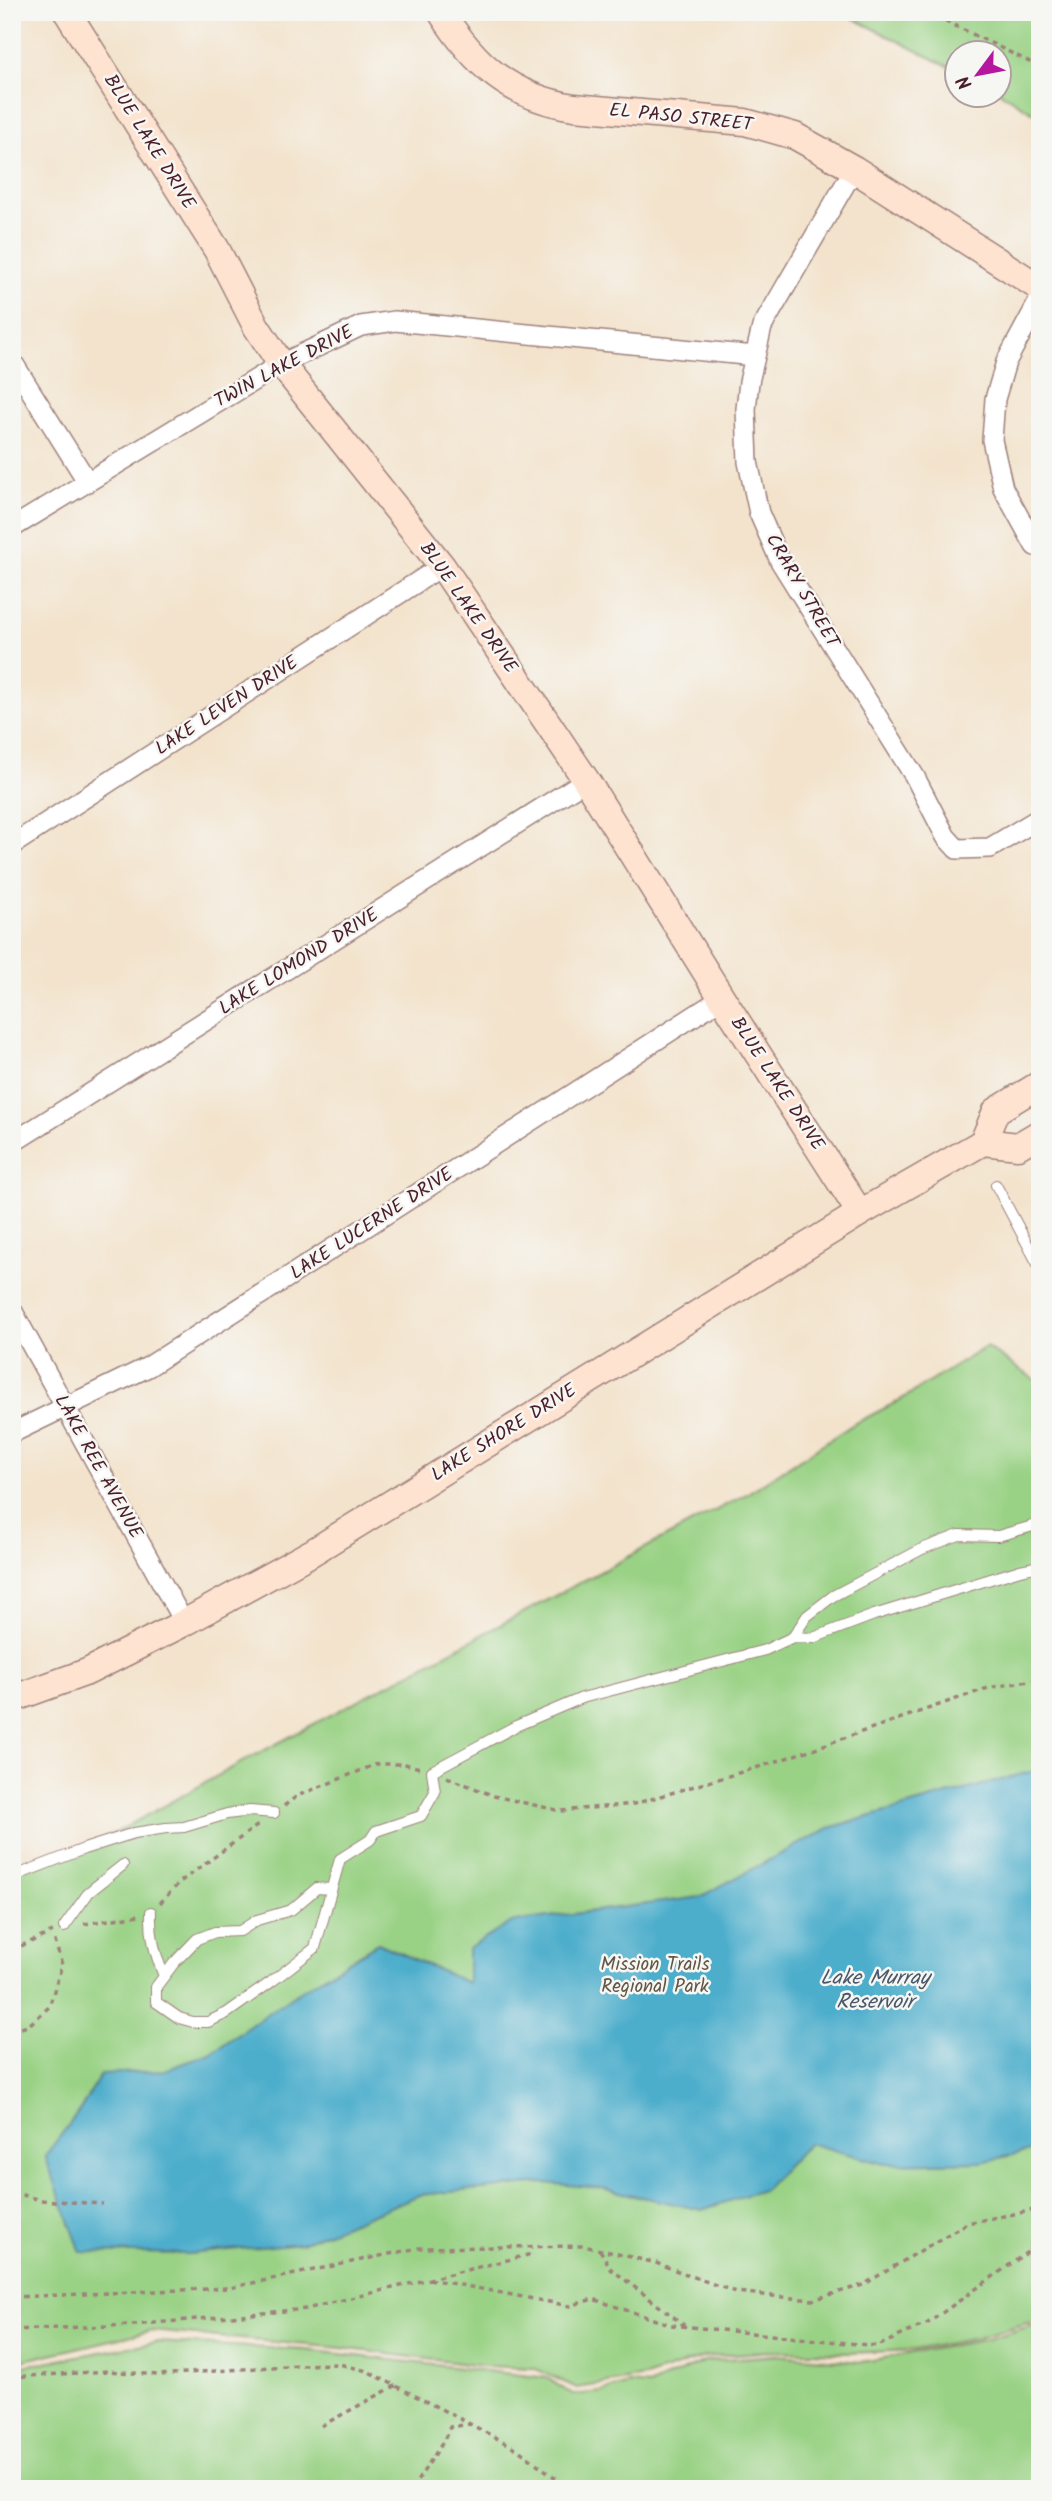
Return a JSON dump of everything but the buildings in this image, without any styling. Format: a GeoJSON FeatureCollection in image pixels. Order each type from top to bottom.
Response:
{"type":"FeatureCollection","features":[{"type":"Feature","properties":{"kind":"street","name":"BLUE LAKE DRIVE"},"geometry":{"type":"LineString","coordinates":[[67,12],[217,250],[256,326],[281,364],[442,566],[586,780],[722,999],[860,1213]]}},
{"type":"Feature","properties":{"kind":"street","name":"EL PASO STREET"},"geometry":{"type":"LineString","coordinates":[[441,12],[471,55],[482,66],[525,94],[574,107],[745,122],[795,136],[854,170],[1040,288]]}},
{"type":"Feature","properties":{"kind":"street","name":"CRARY STREET"},"geometry":{"type":"LineString","coordinates":[[854,170],[762,327],[746,409],[748,462],[759,513],[780,561],[915,776],[946,837],[957,849],[990,848],[1040,818]]}},
{"type":"Feature","properties":{"kind":"street"},"geometry":{"type":"LineString","coordinates":[[1035,546],[1003,488],[992,440],[995,399],[1006,362],[1040,299]]}},
{"type":"Feature","properties":{"kind":"street","name":"TWIN LAKE DRIVE"},"geometry":{"type":"LineString","coordinates":[[12,528],[281,364],[360,326],[395,321],[755,356]]}},
{"type":"Feature","properties":{"kind":"street"},"geometry":{"type":"LineString","coordinates":[[12,361],[87,481]]}},
{"type":"Feature","properties":{"kind":"street","name":"LAKE LEVEN DRIVE"},"geometry":{"type":"LineString","coordinates":[[12,845],[442,566]]}},
{"type":"Feature","properties":{"kind":"street","name":"LAKE LOMOND DRIVE"},"geometry":{"type":"LineString","coordinates":[[12,1143],[586,780]]}},
{"type":"Feature","properties":{"kind":"street","name":"LAKE LUCERNE DRIVE"},"geometry":{"type":"LineString","coordinates":[[12,1433],[148,1367],[722,999]]}},
{"type":"Feature","properties":{"kind":"street"},"geometry":{"type":"LineString","coordinates":[[1040,1084],[996,1111],[983,1142],[1018,1146],[1040,1133]]}},
{"type":"Feature","properties":{"kind":"street","name":"LAKE SHORE DRIVE"},"geometry":{"type":"LineString","coordinates":[[12,1699],[87,1672],[184,1623],[311,1553],[860,1213],[983,1142]]}},
{"type":"Feature","properties":{"kind":"street","name":"LAKE REE AVENUE"},"geometry":{"type":"LineString","coordinates":[[12,1310],[184,1623]]}},
{"type":"Feature","properties":{"kind":"lane"},"geometry":{"type":"LineString","coordinates":[[996,1185],[1040,1268]]}},
{"type":"Feature","properties":{"kind":"lane"},"geometry":{"type":"LineString","coordinates":[[793,1637],[807,1616],[833,1596],[922,1549],[959,1535],[998,1536],[1040,1524]]}},
{"type":"Feature","properties":{"kind":"lane"},"geometry":{"type":"LineString","coordinates":[[330,1889],[317,1888],[291,1910],[257,1920],[240,1931],[215,1932],[197,1939],[156,1987],[156,2002],[179,2018],[208,2022],[227,2013],[315,1948],[340,1859],[370,1840],[376,1831],[421,1816],[435,1792],[432,1771],[516,1726],[582,1698],[765,1650],[793,1637],[813,1637],[874,1615],[1040,1566]]}},
{"type":"Feature","properties":{"kind":"lane"},"geometry":{"type":"LineString","coordinates":[[12,1877],[134,1833],[184,1827],[227,1814],[250,1811],[274,1813]]}},
{"type":"Feature","properties":{"kind":"lane"},"geometry":{"type":"LineString","coordinates":[[64,1927],[89,1892],[122,1866]]}},
{"type":"Feature","properties":{"kind":"lane"},"geometry":{"type":"LineString","coordinates":[[150,1912],[153,1950],[164,1976]]}},
{"type":"Feature","properties":{"kind":"path"},"geometry":{"type":"LineString","coordinates":[[927,12],[1040,67]]}},
{"type":"Feature","properties":{"kind":"path"},"geometry":{"type":"LineString","coordinates":[[12,1950],[64,1927],[150,1912],[180,1882],[297,1796],[377,1763],[405,1764],[432,1771],[494,1796],[561,1811],[634,1804],[772,1763],[988,1688],[1040,1679]]}},
{"type":"Feature","properties":{"kind":"path"},"geometry":{"type":"LineString","coordinates":[[12,2032],[29,2025],[49,2007],[62,1965],[52,1933]]}},
{"type":"Feature","properties":{"kind":"path"},"geometry":{"type":"LineString","coordinates":[[12,2192],[40,2200],[103,2204]]}},
{"type":"Feature","properties":{"kind":"path"},"geometry":{"type":"LineString","coordinates":[[12,2297],[229,2288],[418,2248],[583,2246],[656,2263],[735,2292],[812,2300],[863,2286],[967,2223],[1040,2209]]}},
{"type":"Feature","properties":{"kind":"path"},"geometry":{"type":"LineString","coordinates":[[12,2330],[133,2325],[306,2309],[528,2255],[531,2247]]}},
{"type":"Feature","properties":{"kind":"path"},"geometry":{"type":"LineString","coordinates":[[600,2250],[611,2269],[686,2326]]}},
{"type":"Feature","properties":{"kind":"path"},"geometry":{"type":"LineString","coordinates":[[429,2279],[570,2306],[593,2299],[671,2325],[878,2346],[928,2323],[1029,2251],[1040,2250]]}},
{"type":"Feature","properties":{"kind":"path"},"geometry":{"type":"LineString","coordinates":[[12,2376],[108,2371],[158,2375],[339,2364],[367,2371],[397,2385],[517,2449],[556,2477],[567,2489]]}},
{"type":"Feature","properties":{"kind":"path"},"geometry":{"type":"LineString","coordinates":[[321,2426],[397,2385]]}},
{"type":"Feature","properties":{"kind":"path"},"geometry":{"type":"LineString","coordinates":[[412,2489],[450,2427],[470,2424]]}},
{"type":"Feature","properties":{"kind":"green space"},"geometry":{"type":"Polygon","coordinates":[[[841,12],[1040,12],[1040,117],[1014,101],[1014,38],[944,38],[944,64],[841,12]]]}},
{"type":"Feature","properties":{"kind":"green space","name":"Mission Trails Regional Park"},"geometry":{"type":"Polygon","coordinates":[[[986,1347],[1040,1383],[1040,2319],[978,2338],[914,2350],[849,2353],[769,2351],[704,2357],[645,2377],[577,2388],[534,2368],[482,2366],[342,2348],[150,2331],[12,2363],[12,1866],[106,1838],[246,1760],[745,1495],[852,1425],[897,1402],[986,1347]]]}},
{"type":"Feature","properties":{"kind":"green space"},"geometry":{"type":"Polygon","coordinates":[[[1040,2323],[1040,2489],[12,2489],[12,2368],[156,2342],[305,2350],[547,2378],[573,2395],[602,2392],[629,2384],[648,2386],[705,2361],[775,2355],[862,2362],[988,2339],[1040,2323]]]}},
{"type":"Feature","properties":{"kind":"water","name":"Lake Murray Reservoir"},"geometry":{"type":"Polygon","coordinates":[[[1040,1769],[1040,2149],[981,2162],[884,2164],[808,2143],[765,2189],[702,2210],[601,2188],[544,2183],[419,2195],[301,2243],[188,2254],[81,2252],[45,2156],[80,2110],[101,2074],[162,2071],[210,2054],[289,1998],[378,1943],[468,1983],[468,1949],[512,1922],[700,1897],[829,1828],[1040,1769]]]}}]}
